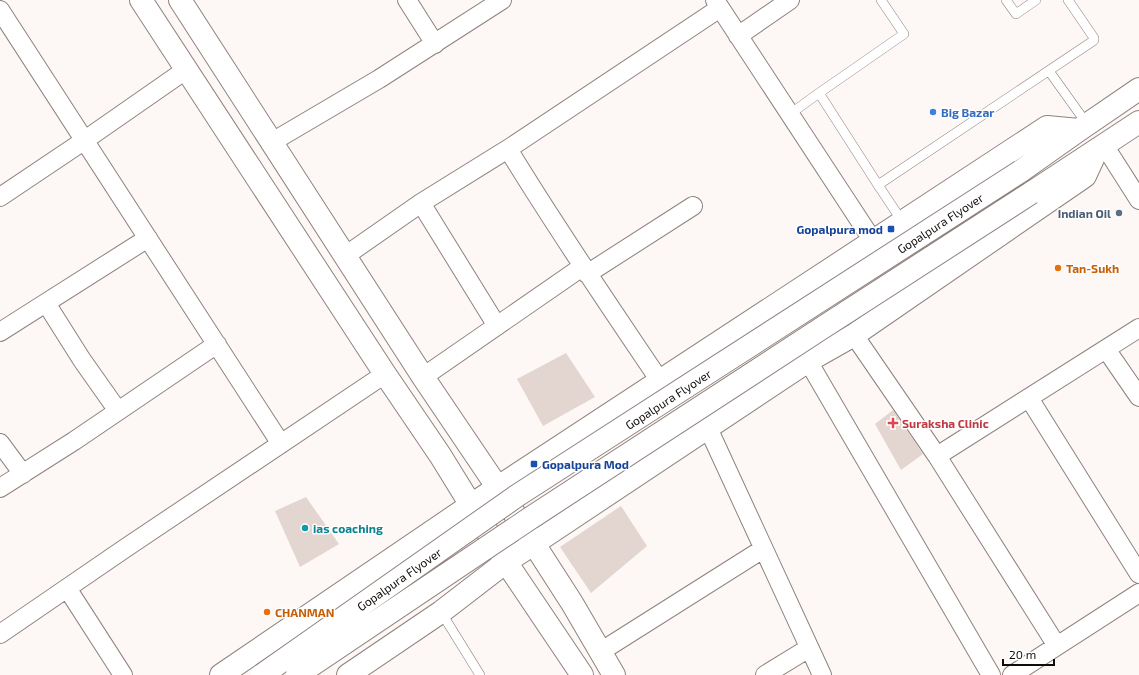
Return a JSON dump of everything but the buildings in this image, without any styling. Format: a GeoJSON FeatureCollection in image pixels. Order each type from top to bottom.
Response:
{"type":"FeatureCollection","features":[{"type":"Feature","properties":{"kind":"main road"},"geometry":{"type":"LineString","coordinates":[[141,0],[385,374],[440,455],[506,562],[582,675]]}},
{"type":"Feature","properties":{"kind":"main road"},"geometry":{"type":"LineString","coordinates":[[180,0],[423,377],[498,488],[533,545],[572,602],[614,675]]}},
{"type":"Feature","properties":{"kind":"main road","name":"Gopalpura Flyover"},"geometry":{"type":"LineString","coordinates":[[262,675],[518,495],[1021,171],[1139,89]]}},
{"type":"Feature","properties":{"kind":"main road","name":"Gopalpura Flyover"},"geometry":{"type":"LineString","coordinates":[[297,675],[529,519],[1139,122]]}},
{"type":"Feature","properties":{"kind":"main road"},"geometry":{"type":"LineString","coordinates":[[221,675],[498,488],[1047,127],[1083,127]]}},
{"type":"Feature","properties":{"kind":"main road"},"geometry":{"type":"LineString","coordinates":[[312,614],[350,674],[441,612],[506,562],[808,361],[854,335],[1085,176],[1100,147]]}},
{"type":"Feature","properties":{"kind":"main road"},"geometry":{"type":"LineString","coordinates":[[732,334],[768,388]]}},
{"type":"Feature","properties":{"kind":"street"},"geometry":{"type":"LineString","coordinates":[[407,0],[435,44]]}},
{"type":"Feature","properties":{"kind":"street"},"geometry":{"type":"LineString","coordinates":[[272,142],[379,79],[502,0]]}},
{"type":"Feature","properties":{"kind":"street"},"geometry":{"type":"LineString","coordinates":[[738,36],[790,0]]}},
{"type":"Feature","properties":{"kind":"street"},"geometry":{"type":"LineString","coordinates":[[345,256],[421,203],[508,149],[718,4],[873,241]]}},
{"type":"Feature","properties":{"kind":"street"},"geometry":{"type":"LineString","coordinates":[[0,10],[281,444]]}},
{"type":"Feature","properties":{"kind":"street"},"geometry":{"type":"LineString","coordinates":[[0,197],[187,69]]}},
{"type":"Feature","properties":{"kind":"street"},"geometry":{"type":"LineString","coordinates":[[1100,147],[1139,200]]}},
{"type":"Feature","properties":{"kind":"street"},"geometry":{"type":"LineString","coordinates":[[508,149],[585,270],[660,381]]}},
{"type":"Feature","properties":{"kind":"street"},"geometry":{"type":"LineString","coordinates":[[421,203],[497,326]]}},
{"type":"Feature","properties":{"kind":"street"},"geometry":{"type":"LineString","coordinates":[[423,377],[497,326],[585,270],[693,206]]}},
{"type":"Feature","properties":{"kind":"street"},"geometry":{"type":"LineString","coordinates":[[0,332],[148,238]]}},
{"type":"Feature","properties":{"kind":"street"},"geometry":{"type":"LineString","coordinates":[[46,303],[82,360],[118,412]]}},
{"type":"Feature","properties":{"kind":"street"},"geometry":{"type":"LineString","coordinates":[[937,456],[1139,328]]}},
{"type":"Feature","properties":{"kind":"street"},"geometry":{"type":"LineString","coordinates":[[854,335],[937,456],[1057,646]]}},
{"type":"Feature","properties":{"kind":"street"},"geometry":{"type":"LineString","coordinates":[[0,488],[118,412],[217,344]]}},
{"type":"Feature","properties":{"kind":"street"},"geometry":{"type":"LineString","coordinates":[[1106,349],[1139,398]]}},
{"type":"Feature","properties":{"kind":"street"},"geometry":{"type":"LineString","coordinates":[[808,361],[990,675]]}},
{"type":"Feature","properties":{"kind":"street"},"geometry":{"type":"LineString","coordinates":[[0,634],[385,374]]}},
{"type":"Feature","properties":{"kind":"street"},"geometry":{"type":"LineString","coordinates":[[1029,398],[1139,574]]}},
{"type":"Feature","properties":{"kind":"street"},"geometry":{"type":"LineString","coordinates":[[708,428],[822,675]]}},
{"type":"Feature","properties":{"kind":"street"},"geometry":{"type":"LineString","coordinates":[[0,443],[23,474]]}},
{"type":"Feature","properties":{"kind":"street"},"geometry":{"type":"LineString","coordinates":[[600,652],[763,549]]}},
{"type":"Feature","properties":{"kind":"street"},"geometry":{"type":"LineString","coordinates":[[67,588],[123,675]]}},
{"type":"Feature","properties":{"kind":"street"},"geometry":{"type":"LineString","coordinates":[[1012,675],[1139,593]]}},
{"type":"Feature","properties":{"kind":"street"},"geometry":{"type":"LineString","coordinates":[[765,675],[809,648]]}},
{"type":"Feature","properties":{"kind":"lane"},"geometry":{"type":"LineString","coordinates":[[790,114],[904,34],[881,0]]}},
{"type":"Feature","properties":{"kind":"lane"},"geometry":{"type":"LineString","coordinates":[[1006,0],[1016,14],[1036,0]]}},
{"type":"Feature","properties":{"kind":"lane"},"geometry":{"type":"LineString","coordinates":[[878,185],[1094,40],[1068,0]]}},
{"type":"Feature","properties":{"kind":"lane"},"geometry":{"type":"LineString","coordinates":[[1049,71],[1083,127]]}},
{"type":"Feature","properties":{"kind":"lane"},"geometry":{"type":"LineString","coordinates":[[819,93],[902,221]]}},
{"type":"Feature","properties":{"kind":"lane"},"geometry":{"type":"LineString","coordinates":[[441,612],[480,675]]}},
{"type":"Feature","properties":{"kind":"place","name":"Big Bazar"},"geometry":{"type":"Point","coordinates":[933,112]}},
{"type":"Feature","properties":{"kind":"place","name":"Indian Oil"},"geometry":{"type":"Point","coordinates":[1119,213]}},
{"type":"Feature","properties":{"kind":"place","name":"Gopalpura mod"},"geometry":{"type":"Point","coordinates":[891,229]}},
{"type":"Feature","properties":{"kind":"place","name":"Tan-Sukh"},"geometry":{"type":"Point","coordinates":[1058,268]}},
{"type":"Feature","properties":{"kind":"place","name":"Suraksha Clinic"},"geometry":{"type":"Point","coordinates":[893,423]}},
{"type":"Feature","properties":{"kind":"place","name":"Gopalpura Mod"},"geometry":{"type":"Point","coordinates":[534,464]}},
{"type":"Feature","properties":{"kind":"place","name":"ias coaching"},"geometry":{"type":"Point","coordinates":[305,528]}},
{"type":"Feature","properties":{"kind":"place","name":"CHANMAN"},"geometry":{"type":"Point","coordinates":[267,612]}}]}
